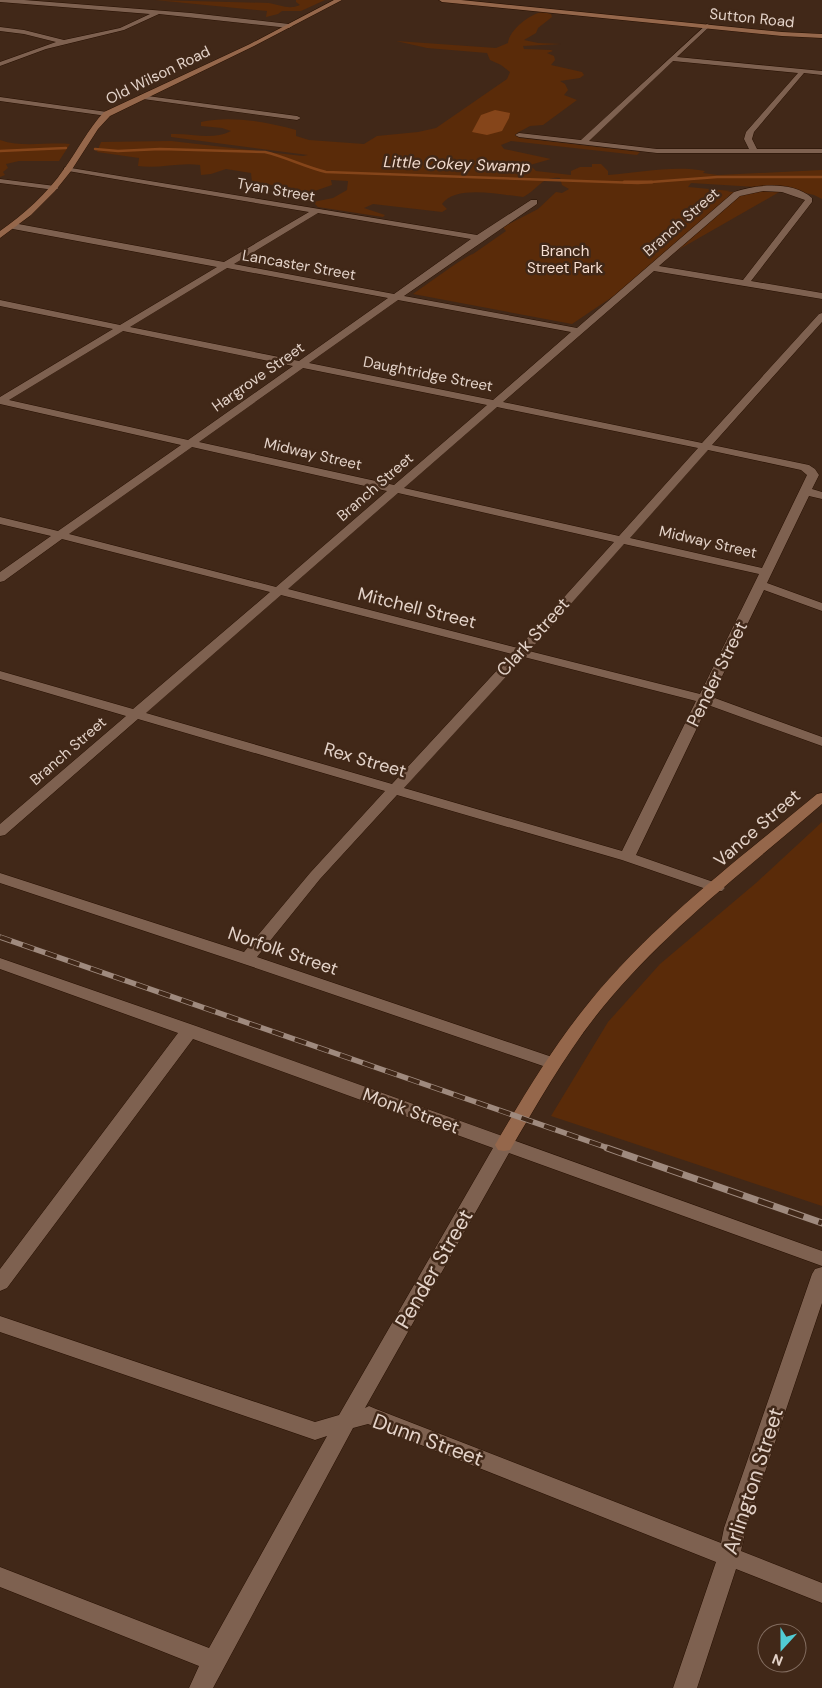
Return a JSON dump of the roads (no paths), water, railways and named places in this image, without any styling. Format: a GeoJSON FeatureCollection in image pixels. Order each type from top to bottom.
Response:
{"type":"FeatureCollection","features":[{"type":"Feature","properties":{"kind":"street"},"geometry":{"type":"LineString","coordinates":[[0,0],[289,26]]}},
{"type":"Feature","properties":{"kind":"street","name":"Old Wilson Road"},"geometry":{"type":"LineString","coordinates":[[0,235],[29,214],[55,188],[92,131],[107,114],[339,0]]}},
{"type":"Feature","properties":{"kind":"street","name":"Sutton Road"},"geometry":{"type":"LineString","coordinates":[[442,0],[822,36]]}},
{"type":"Feature","properties":{"kind":"street"},"geometry":{"type":"LineString","coordinates":[[0,64],[34,50],[122,29],[158,13]]}},
{"type":"Feature","properties":{"kind":"street"},"geometry":{"type":"LineString","coordinates":[[583,142],[707,26]]}},
{"type":"Feature","properties":{"kind":"street"},"geometry":{"type":"LineString","coordinates":[[0,29],[24,32],[66,43]]}},
{"type":"Feature","properties":{"kind":"street"},"geometry":{"type":"LineString","coordinates":[[672,59],[822,73]]}},
{"type":"Feature","properties":{"kind":"street"},"geometry":{"type":"LineString","coordinates":[[754,150],[748,139],[750,132],[802,72]]}},
{"type":"Feature","properties":{"kind":"street"},"geometry":{"type":"LineString","coordinates":[[143,97],[297,118]]}},
{"type":"Feature","properties":{"kind":"street"},"geometry":{"type":"LineString","coordinates":[[0,99],[107,114]]}},
{"type":"Feature","properties":{"kind":"street"},"geometry":{"type":"LineString","coordinates":[[519,135],[657,151],[822,151]]}},
{"type":"Feature","properties":{"kind":"street","name":"Tyan Street"},"geometry":{"type":"LineString","coordinates":[[68,169],[479,238]]}},
{"type":"Feature","properties":{"kind":"street"},"geometry":{"type":"LineString","coordinates":[[0,181],[55,188]]}},
{"type":"Feature","properties":{"kind":"street","name":"Branch Street"},"geometry":{"type":"LineString","coordinates":[[0,832],[737,194],[753,190],[780,189],[804,196],[809,200],[745,283]]}},
{"type":"Feature","properties":{"kind":"street","name":"Hargrove Street"},"geometry":{"type":"LineString","coordinates":[[0,578],[479,238],[534,202]]}},
{"type":"Feature","properties":{"kind":"street"},"geometry":{"type":"LineString","coordinates":[[0,401],[316,211]]}},
{"type":"Feature","properties":{"kind":"street","name":"Lancaster Street"},"geometry":{"type":"LineString","coordinates":[[13,226],[579,331]]}},
{"type":"Feature","properties":{"kind":"street"},"geometry":{"type":"LineString","coordinates":[[653,268],[822,296]]}},
{"type":"Feature","properties":{"kind":"street","name":"Daughtridge Street"},"geometry":{"type":"LineString","coordinates":[[0,303],[805,467],[812,471],[813,475],[806,491]]}},
{"type":"Feature","properties":{"kind":"street","name":"Clark Street"},"geometry":{"type":"LineString","coordinates":[[247,959],[287,908],[822,316]]}},
{"type":"Feature","properties":{"kind":"street","name":"Midway Street"},"geometry":{"type":"LineString","coordinates":[[0,401],[766,572]]}},
{"type":"Feature","properties":{"kind":"street"},"geometry":{"type":"LineString","coordinates":[[806,491],[822,496]]}},
{"type":"Feature","properties":{"kind":"street","name":"Pender Street"},"geometry":{"type":"LineString","coordinates":[[627,857],[806,491]]}},
{"type":"Feature","properties":{"kind":"street","name":"Mitchell Street"},"geometry":{"type":"LineString","coordinates":[[0,520],[704,699],[822,742]]}},
{"type":"Feature","properties":{"kind":"street","name":"Midway Street"},"geometry":{"type":"LineString","coordinates":[[761,585],[822,606]]}},
{"type":"Feature","properties":{"kind":"street","name":"Rex Street"},"geometry":{"type":"LineString","coordinates":[[0,675],[395,788],[627,857],[717,888]]}},
{"type":"Feature","properties":{"kind":"street","name":"Vance Street"},"geometry":{"type":"LineString","coordinates":[[717,888],[822,797]]}},
{"type":"Feature","properties":{"kind":"street","name":"Norfolk Street"},"geometry":{"type":"LineString","coordinates":[[0,878],[247,959],[552,1063]]}},
{"type":"Feature","properties":{"kind":"street","name":"Pender Street"},"geometry":{"type":"LineString","coordinates":[[201,1688],[214,1661],[346,1422],[552,1063],[612,986],[647,949],[717,888]]}},
{"type":"Feature","properties":{"kind":"street","name":"Monk Street"},"geometry":{"type":"LineString","coordinates":[[0,963],[822,1259]]}},
{"type":"Feature","properties":{"kind":"street"},"geometry":{"type":"LineString","coordinates":[[0,1283],[190,1030]]}},
{"type":"Feature","properties":{"kind":"street","name":"Arlington Street"},"geometry":{"type":"LineString","coordinates":[[685,1688],[728,1557],[735,1528],[822,1274]]}},
{"type":"Feature","properties":{"kind":"street","name":"Dunn Street"},"geometry":{"type":"LineString","coordinates":[[0,1324],[315,1431],[368,1416],[822,1593]]}},
{"type":"Feature","properties":{"kind":"street"},"geometry":{"type":"LineString","coordinates":[[0,1578],[214,1661]]}},
{"type":"Feature","properties":{"kind":"waterway","name":"Little Cokey Swamp"},"geometry":{"type":"LineString","coordinates":[[0,151],[66,148]]}},
{"type":"Feature","properties":{"kind":"waterway","name":"Little Cokey Swamp"},"geometry":{"type":"LineString","coordinates":[[95,149],[118,151],[160,149],[265,152],[326,172],[651,182]]}},
{"type":"Feature","properties":{"kind":"waterway","name":"Little Cokey Swamp"},"geometry":{"type":"LineString","coordinates":[[651,182],[717,177],[822,177]]}},
{"type":"Feature","properties":{"kind":"waterway","name":"Little Cokey Swamp"},"geometry":{"type":"LineString","coordinates":[[624,182],[651,182]]}},
{"type":"Feature","properties":{"kind":"railway"},"geometry":{"type":"LineString","coordinates":[[0,937],[611,1149]]}},
{"type":"Feature","properties":{"kind":"railway"},"geometry":{"type":"LineString","coordinates":[[607,1148],[822,1223]]}},
{"type":"Feature","properties":{"kind":"park label","name":"Branch Street Park"},"geometry":{"type":"Point","coordinates":[565,260]}}]}
